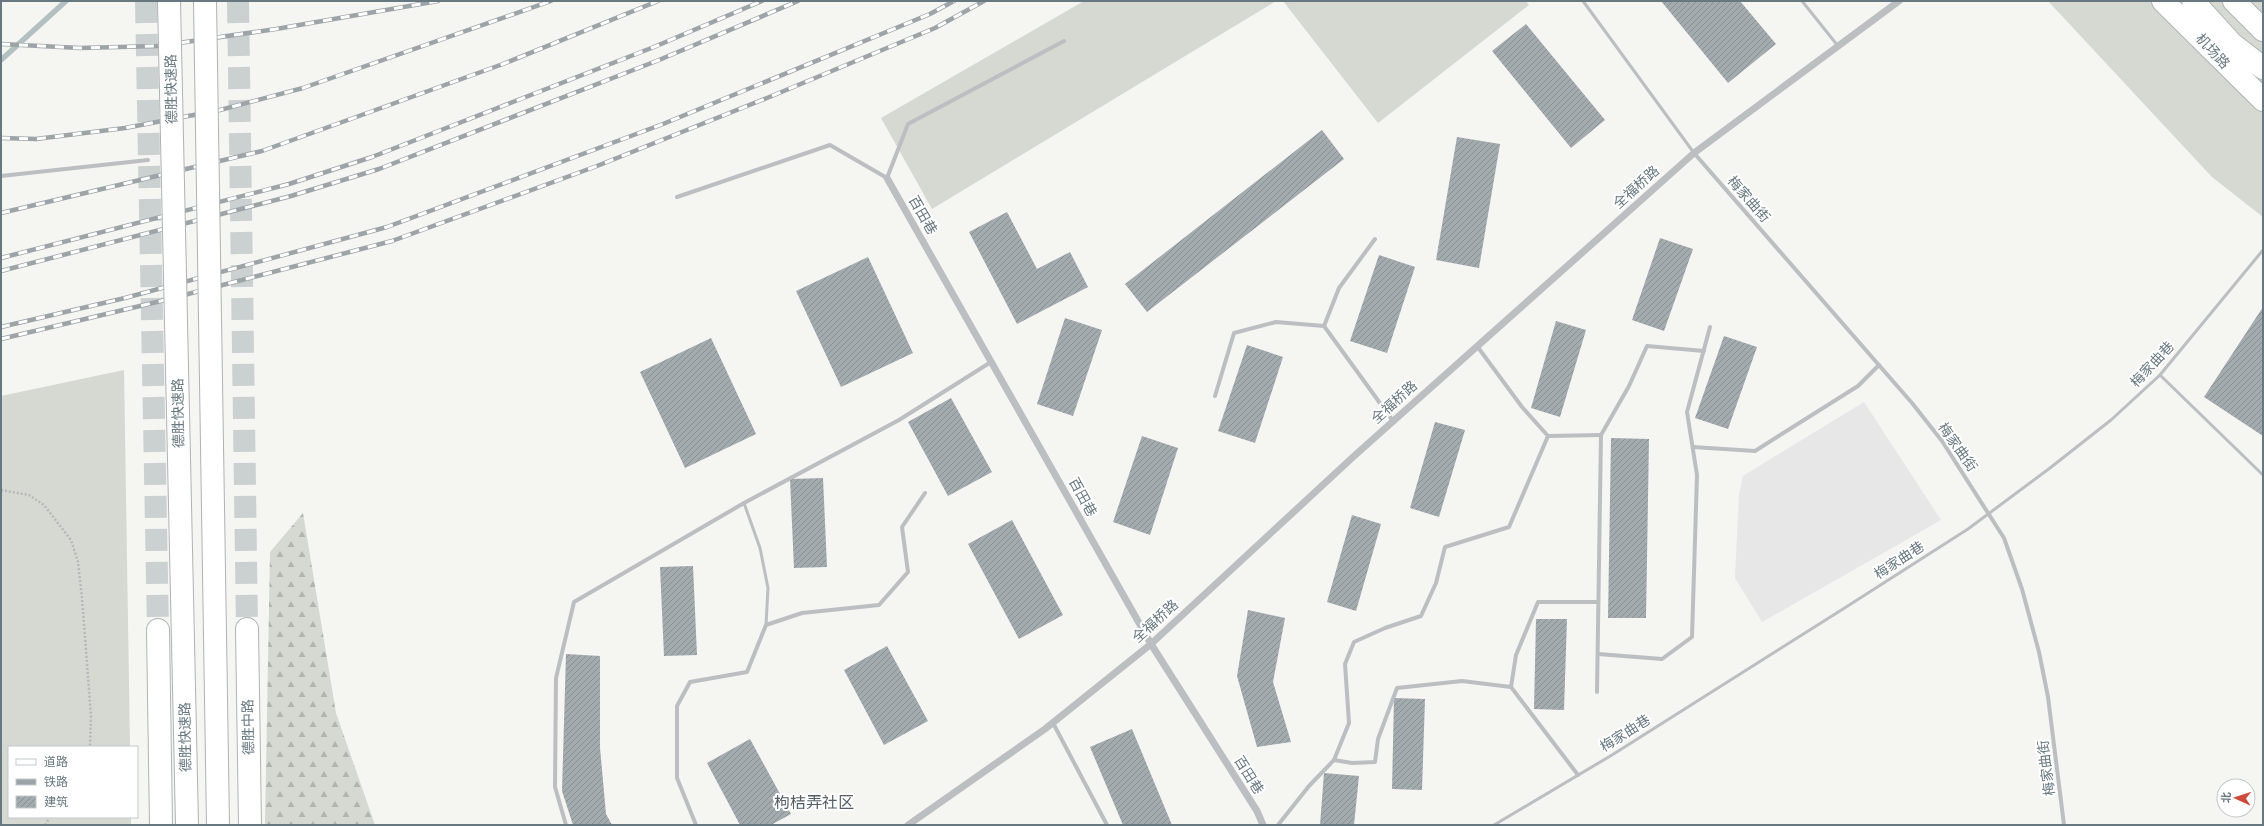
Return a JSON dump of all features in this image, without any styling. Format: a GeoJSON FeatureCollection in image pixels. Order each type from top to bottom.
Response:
{"type":"FeatureCollection","features":[{"type":"Feature","properties":{"kind":"main road","name":"德胜快速路"},"geometry":{"type":"LineString","coordinates":[[169,1],[187,825]]}},
{"type":"Feature","properties":{"kind":"main road"},"geometry":{"type":"LineString","coordinates":[[205,1],[218,825]]}},
{"type":"Feature","properties":{"kind":"main road","name":"机场路"},"geometry":{"type":"LineString","coordinates":[[2163,1],[2263,100]]}},
{"type":"Feature","properties":{"kind":"main road","name":"机场路"},"geometry":{"type":"LineString","coordinates":[[2193,1],[2232,44],[2263,68]]}},
{"type":"Feature","properties":{"kind":"main road"},"geometry":{"type":"LineString","coordinates":[[2234,1],[2263,30]]}},
{"type":"Feature","properties":{"kind":"main road","name":"德胜中路"},"geometry":{"type":"LineString","coordinates":[[247,628],[250,825]]}},
{"type":"Feature","properties":{"kind":"main road"},"geometry":{"type":"LineString","coordinates":[[158,630],[161,825]]}},
{"type":"Feature","properties":{"kind":"street","name":"全福桥路"},"geometry":{"type":"LineString","coordinates":[[908,825],[918,822],[1053,723],[1151,644],[1393,421],[1694,153],[1839,47],[1899,1]]}},
{"type":"Feature","properties":{"kind":"street"},"geometry":{"type":"LineString","coordinates":[[678,196],[830,145],[887,178],[908,124],[1064,41]]}},
{"type":"Feature","properties":{"kind":"street","name":"梅家曲街"},"geometry":{"type":"LineString","coordinates":[[1694,153],[1879,365],[1942,441],[2004,538],[2022,589],[2039,652],[2048,697],[2064,825]]}},
{"type":"Feature","properties":{"kind":"street"},"geometry":{"type":"LineString","coordinates":[[1,176],[148,160]]}},
{"type":"Feature","properties":{"kind":"street","name":"百田巷"},"geometry":{"type":"LineString","coordinates":[[887,178],[1151,644],[1257,811],[1263,825]]}},
{"type":"Feature","properties":{"kind":"street"},"geometry":{"type":"LineString","coordinates":[[1324,326],[1339,288],[1375,239]]}},
{"type":"Feature","properties":{"kind":"street"},"geometry":{"type":"LineString","coordinates":[[1215,396],[1234,333],[1276,322],[1324,326],[1393,421]]}},
{"type":"Feature","properties":{"kind":"street"},"geometry":{"type":"LineString","coordinates":[[1598,654],[1662,659],[1692,637],[1697,475],[1687,412],[1710,328]]}},
{"type":"Feature","properties":{"kind":"street"},"geometry":{"type":"LineString","coordinates":[[1477,346],[1522,407],[1548,436]]}},
{"type":"Feature","properties":{"kind":"street"},"geometry":{"type":"LineString","coordinates":[[1597,692],[1600,434],[1629,386],[1647,346],[1704,350]]}},
{"type":"Feature","properties":{"kind":"street"},"geometry":{"type":"LineString","coordinates":[[566,825],[555,787],[556,678],[574,602],[744,503],[899,420],[991,362]]}},
{"type":"Feature","properties":{"kind":"street"},"geometry":{"type":"LineString","coordinates":[[1693,447],[1755,451],[1858,386],[1879,365]]}},
{"type":"Feature","properties":{"kind":"street"},"geometry":{"type":"LineString","coordinates":[[1548,436],[1600,434]]}},
{"type":"Feature","properties":{"kind":"street"},"geometry":{"type":"LineString","coordinates":[[1278,825],[1309,786],[1334,760],[1348,723],[1345,664],[1354,642],[1421,616],[1436,583],[1445,547],[1509,527],[1548,436]]}},
{"type":"Feature","properties":{"kind":"street"},"geometry":{"type":"LineString","coordinates":[[696,825],[677,778],[677,706],[690,682],[747,672],[766,625],[802,613],[879,605],[908,572],[902,527],[925,493]]}},
{"type":"Feature","properties":{"kind":"street"},"geometry":{"type":"LineString","coordinates":[[1578,775],[1512,687],[1516,656],[1538,602],[1598,602]]}},
{"type":"Feature","properties":{"kind":"street"},"geometry":{"type":"LineString","coordinates":[[1334,760],[1352,763],[1375,762],[1378,739],[1396,688],[1462,681],[1512,687]]}},
{"type":"Feature","properties":{"kind":"street"},"geometry":{"type":"LineString","coordinates":[[1053,723],[1107,825]]}},
{"type":"Feature","properties":{"kind":"lane"},"geometry":{"type":"LineString","coordinates":[[1583,1],[1694,153]]}},
{"type":"Feature","properties":{"kind":"lane"},"geometry":{"type":"LineString","coordinates":[[1802,1],[1839,47]]}},
{"type":"Feature","properties":{"kind":"lane","name":"梅家曲巷"},"geometry":{"type":"LineString","coordinates":[[1494,825],[1578,775],[1850,605],[1989,513],[2111,420],[2160,375],[2263,250]]}},
{"type":"Feature","properties":{"kind":"lane"},"geometry":{"type":"LineString","coordinates":[[2160,375],[2263,475]]}},
{"type":"Feature","properties":{"kind":"lane"},"geometry":{"type":"LineString","coordinates":[[744,503],[760,548],[768,588],[766,625]]}},
{"type":"Feature","properties":{"kind":"path"},"geometry":{"type":"LineString","coordinates":[[1,490],[29,495],[39,502],[71,540],[78,562],[82,598],[91,716],[90,746]]}},
{"type":"Feature","properties":{"kind":"shaded area"},"geometry":{"type":"Polygon","coordinates":[[[1864,402],[1941,520],[1762,622],[1735,578],[1739,495],[1743,476],[1864,402]]]}},
{"type":"Feature","properties":{"kind":"green space"},"geometry":{"type":"Polygon","coordinates":[[[1084,1],[1276,1],[932,209],[881,118],[1084,1]]]}},
{"type":"Feature","properties":{"kind":"green space"},"geometry":{"type":"Polygon","coordinates":[[[1283,1],[1526,1],[1529,5],[1378,123],[1283,1]]]}},
{"type":"Feature","properties":{"kind":"green space"},"geometry":{"type":"Polygon","coordinates":[[[2048,1],[2263,1],[2263,217],[2212,177],[2048,1]]]}},
{"type":"Feature","properties":{"kind":"green space"},"geometry":{"type":"Polygon","coordinates":[[[124,370],[130,746],[8,746],[8,818],[131,818],[131,825],[1,825],[1,396],[124,370]]]}},
{"type":"Feature","properties":{"kind":"green space"},"geometry":{"type":"Polygon","coordinates":[[[303,513],[336,713],[375,825],[265,825],[270,552],[303,513]]]}},
{"type":"Feature","properties":{"kind":"building"},"geometry":{"type":"Polygon","coordinates":[[[1661,1],[1740,1],[1776,44],[1728,83],[1661,1]]]}},
{"type":"Feature","properties":{"kind":"building"},"geometry":{"type":"Polygon","coordinates":[[[1526,24],[1605,120],[1571,148],[1492,51],[1526,24]]]}},
{"type":"Feature","properties":{"kind":"building"},"geometry":{"type":"Polygon","coordinates":[[[1322,130],[1344,159],[1147,312],[1125,284],[1322,130]]]}},
{"type":"Feature","properties":{"kind":"building"},"geometry":{"type":"Polygon","coordinates":[[[1457,137],[1500,144],[1479,268],[1436,260],[1457,137]]]}},
{"type":"Feature","properties":{"kind":"building"},"geometry":{"type":"Polygon","coordinates":[[[1007,212],[1037,269],[1070,252],[1088,287],[1017,324],[969,232],[1007,212]]]}},
{"type":"Feature","properties":{"kind":"building"},"geometry":{"type":"Polygon","coordinates":[[[1660,238],[1693,249],[1664,331],[1632,320],[1660,238]]]}},
{"type":"Feature","properties":{"kind":"building"},"geometry":{"type":"Polygon","coordinates":[[[1379,255],[1415,267],[1387,353],[1350,341],[1379,255]]]}},
{"type":"Feature","properties":{"kind":"building"},"geometry":{"type":"Polygon","coordinates":[[[868,257],[913,353],[841,387],[796,291],[868,257]]]}},
{"type":"Feature","properties":{"kind":"building"},"geometry":{"type":"Polygon","coordinates":[[[2263,307],[2263,436],[2204,397],[2263,307]]]}},
{"type":"Feature","properties":{"kind":"building"},"geometry":{"type":"Polygon","coordinates":[[[1065,318],[1102,330],[1073,416],[1037,404],[1065,318]]]}},
{"type":"Feature","properties":{"kind":"building"},"geometry":{"type":"Polygon","coordinates":[[[1556,321],[1586,330],[1560,417],[1531,408],[1556,321]]]}},
{"type":"Feature","properties":{"kind":"building"},"geometry":{"type":"Polygon","coordinates":[[[1724,336],[1757,347],[1728,429],[1695,418],[1724,336]]]}},
{"type":"Feature","properties":{"kind":"building"},"geometry":{"type":"Polygon","coordinates":[[[711,338],[756,434],[685,468],[640,372],[711,338]]]}},
{"type":"Feature","properties":{"kind":"building"},"geometry":{"type":"Polygon","coordinates":[[[1247,345],[1283,357],[1255,443],[1218,431],[1247,345]]]}},
{"type":"Feature","properties":{"kind":"building"},"geometry":{"type":"Polygon","coordinates":[[[951,398],[992,472],[948,496],[908,422],[951,398]]]}},
{"type":"Feature","properties":{"kind":"building"},"geometry":{"type":"Polygon","coordinates":[[[1435,422],[1465,430],[1439,517],[1410,508],[1435,422]]]}},
{"type":"Feature","properties":{"kind":"building"},"geometry":{"type":"Polygon","coordinates":[[[1142,436],[1178,448],[1150,535],[1113,522],[1142,436]]]}},
{"type":"Feature","properties":{"kind":"building"},"geometry":{"type":"Polygon","coordinates":[[[1611,438],[1649,439],[1646,618],[1608,618],[1611,438]]]}},
{"type":"Feature","properties":{"kind":"building"},"geometry":{"type":"Polygon","coordinates":[[[823,478],[827,567],[794,568],[790,479],[823,478]]]}},
{"type":"Feature","properties":{"kind":"building"},"geometry":{"type":"Polygon","coordinates":[[[1352,515],[1381,524],[1356,611],[1327,602],[1352,515]]]}},
{"type":"Feature","properties":{"kind":"building"},"geometry":{"type":"Polygon","coordinates":[[[1012,520],[1063,615],[1019,639],[968,544],[1012,520]]]}},
{"type":"Feature","properties":{"kind":"building"},"geometry":{"type":"Polygon","coordinates":[[[693,566],[697,655],[664,656],[660,567],[693,566]]]}},
{"type":"Feature","properties":{"kind":"building"},"geometry":{"type":"Polygon","coordinates":[[[1248,610],[1285,618],[1273,682],[1291,742],[1257,747],[1237,676],[1248,610]]]}},
{"type":"Feature","properties":{"kind":"building"},"geometry":{"type":"Polygon","coordinates":[[[1536,619],[1567,619],[1564,710],[1534,709],[1536,619]]]}},
{"type":"Feature","properties":{"kind":"building"},"geometry":{"type":"Polygon","coordinates":[[[887,646],[928,721],[884,745],[844,670],[887,646]]]}},
{"type":"Feature","properties":{"kind":"building"},"geometry":{"type":"Polygon","coordinates":[[[566,654],[600,656],[600,748],[606,814],[612,825],[573,825],[562,791],[566,654]]]}},
{"type":"Feature","properties":{"kind":"building"},"geometry":{"type":"Polygon","coordinates":[[[1394,698],[1425,699],[1422,790],[1392,789],[1394,698]]]}},
{"type":"Feature","properties":{"kind":"building"},"geometry":{"type":"Polygon","coordinates":[[[1132,729],[1172,825],[1123,825],[1090,747],[1132,729]]]}},
{"type":"Feature","properties":{"kind":"building"},"geometry":{"type":"Polygon","coordinates":[[[750,739],[791,814],[771,825],[740,825],[707,763],[750,739]]]}},
{"type":"Feature","properties":{"kind":"building"},"geometry":{"type":"Polygon","coordinates":[[[1324,773],[1359,776],[1354,825],[1320,825],[1324,773]]]}},
{"type":"Feature","properties":{"kind":"waterway"},"geometry":{"type":"LineString","coordinates":[[1,60],[66,1]]}},
{"type":"Feature","properties":{"kind":"tunnel"},"geometry":{"type":"LineString","coordinates":[[146,1],[158,630]]}},
{"type":"Feature","properties":{"kind":"tunnel"},"geometry":{"type":"LineString","coordinates":[[238,1],[247,629]]}},
{"type":"Feature","properties":{"kind":"railway"},"geometry":{"type":"LineString","coordinates":[[1,44],[80,48],[158,46],[276,29],[438,1]]}},
{"type":"Feature","properties":{"kind":"railway"},"geometry":{"type":"LineString","coordinates":[[1,138],[36,139],[125,128],[220,110],[303,88],[551,1]]}},
{"type":"Feature","properties":{"kind":"railway"},"geometry":{"type":"LineString","coordinates":[[1,213],[262,151],[503,64],[658,1]]}},
{"type":"Feature","properties":{"kind":"railway"},"geometry":{"type":"LineString","coordinates":[[1,258],[289,184],[372,157],[654,47],[762,1]]}},
{"type":"Feature","properties":{"kind":"railway"},"geometry":{"type":"LineString","coordinates":[[1,271],[291,196],[379,169],[659,60],[798,1]]}},
{"type":"Feature","properties":{"kind":"railway"},"geometry":{"type":"LineString","coordinates":[[1,327],[125,298],[387,227],[663,124],[930,14],[954,1]]}},
{"type":"Feature","properties":{"kind":"railway"},"geometry":{"type":"LineString","coordinates":[[1,339],[161,301],[392,241],[597,166],[767,98],[935,28],[984,1]]}},
{"type":"Feature","properties":{"kind":"district","name":"枸桔弄社区"},"geometry":{"type":"Point","coordinates":[814,802]}}]}
